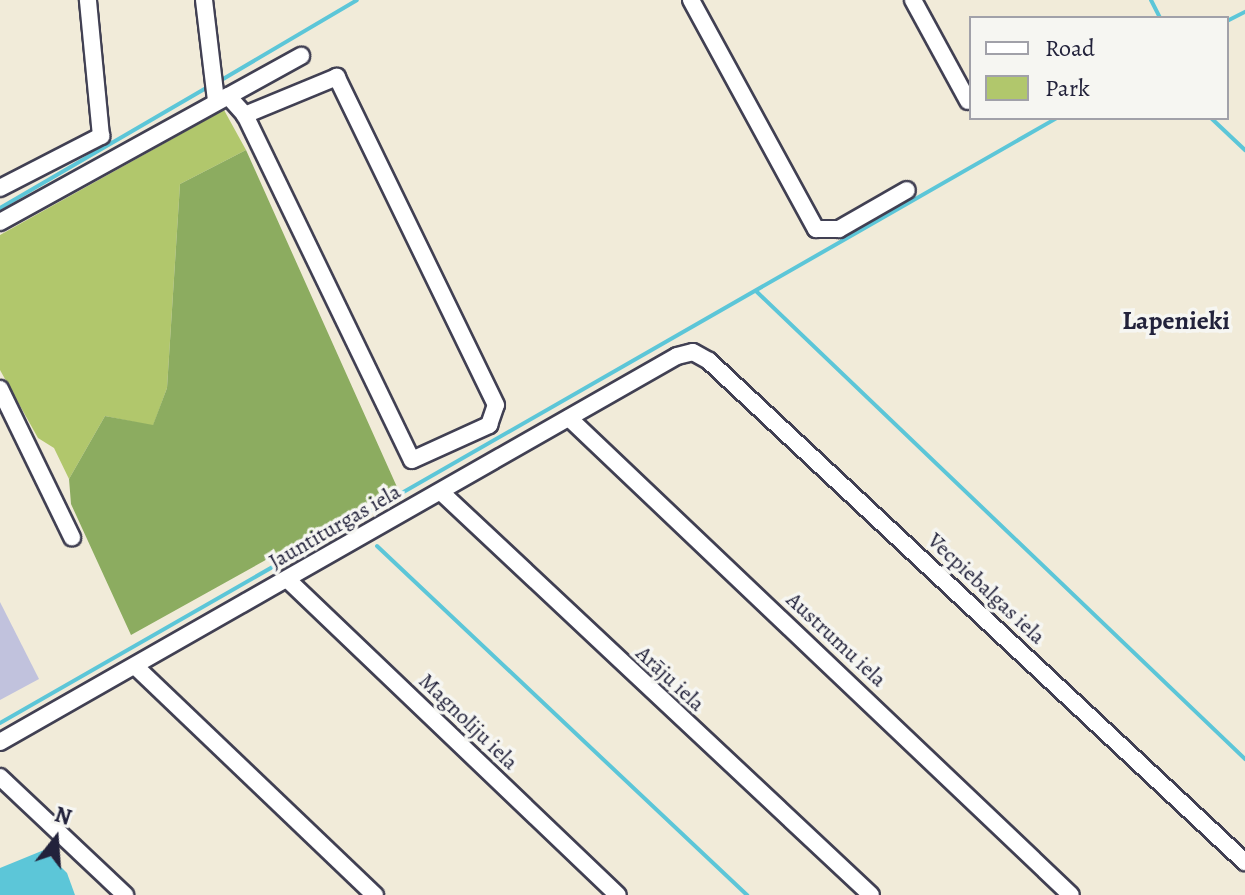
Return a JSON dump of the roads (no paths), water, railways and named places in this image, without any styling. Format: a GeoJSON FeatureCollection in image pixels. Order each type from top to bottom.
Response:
{"type":"FeatureCollection","features":[{"type":"Feature","properties":{"kind":"street"},"geometry":{"type":"LineString","coordinates":[[0,188],[101,136],[88,0]]}},
{"type":"Feature","properties":{"kind":"street"},"geometry":{"type":"LineString","coordinates":[[204,0],[222,99],[245,115],[412,460],[489,425],[496,405],[337,77],[245,115]]}},
{"type":"Feature","properties":{"kind":"street"},"geometry":{"type":"LineString","coordinates":[[691,0],[816,229],[839,229],[907,190]]}},
{"type":"Feature","properties":{"kind":"street"},"geometry":{"type":"LineString","coordinates":[[913,0],[968,101]]}},
{"type":"Feature","properties":{"kind":"street"},"geometry":{"type":"LineString","coordinates":[[0,222],[301,56]]}},
{"type":"Feature","properties":{"kind":"street","name":"Jauntiturgas iela"},"geometry":{"type":"LineString","coordinates":[[0,742],[569,418],[693,352]]}},
{"type":"Feature","properties":{"kind":"street","name":"Vecpiebalgas iela"},"geometry":{"type":"LineString","coordinates":[[693,352],[709,361],[1245,862]]}},
{"type":"Feature","properties":{"kind":"street"},"geometry":{"type":"LineString","coordinates":[[0,389],[72,537]]}},
{"type":"Feature","properties":{"kind":"street","name":"Austrumu iela"},"geometry":{"type":"LineString","coordinates":[[569,418],[1071,895]]}},
{"type":"Feature","properties":{"kind":"street","name":"Arāju iela"},"geometry":{"type":"LineString","coordinates":[[441,492],[871,895]]}},
{"type":"Feature","properties":{"kind":"street","name":"Magnoliju iela"},"geometry":{"type":"LineString","coordinates":[[288,580],[618,895]]}},
{"type":"Feature","properties":{"kind":"street"},"geometry":{"type":"LineString","coordinates":[[135,666],[375,895]]}},
{"type":"Feature","properties":{"kind":"street"},"geometry":{"type":"LineString","coordinates":[[0,777],[125,895]]}},
{"type":"Feature","properties":{"kind":"water"},"geometry":{"type":"Polygon","coordinates":[[[44,850],[67,873],[75,895],[0,895],[0,868],[44,850]]]}},
{"type":"Feature","properties":{"kind":"waterway"},"geometry":{"type":"LineString","coordinates":[[218,82],[357,0]]}},
{"type":"Feature","properties":{"kind":"waterway"},"geometry":{"type":"LineString","coordinates":[[1151,0],[1159,16]]}},
{"type":"Feature","properties":{"kind":"waterway"},"geometry":{"type":"LineString","coordinates":[[1229,20],[1245,12]]}},
{"type":"Feature","properties":{"kind":"waterway"},"geometry":{"type":"LineString","coordinates":[[0,208],[210,86]]}},
{"type":"Feature","properties":{"kind":"waterway"},"geometry":{"type":"LineString","coordinates":[[0,723],[1054,120]]}},
{"type":"Feature","properties":{"kind":"waterway"},"geometry":{"type":"LineString","coordinates":[[1213,120],[1245,150]]}},
{"type":"Feature","properties":{"kind":"waterway"},"geometry":{"type":"LineString","coordinates":[[756,291],[1245,759]]}},
{"type":"Feature","properties":{"kind":"waterway"},"geometry":{"type":"LineString","coordinates":[[377,546],[747,895]]}},
{"type":"Feature","properties":{"kind":"district","name":"Lapenieki"},"geometry":{"type":"Point","coordinates":[1176,321]}}]}
